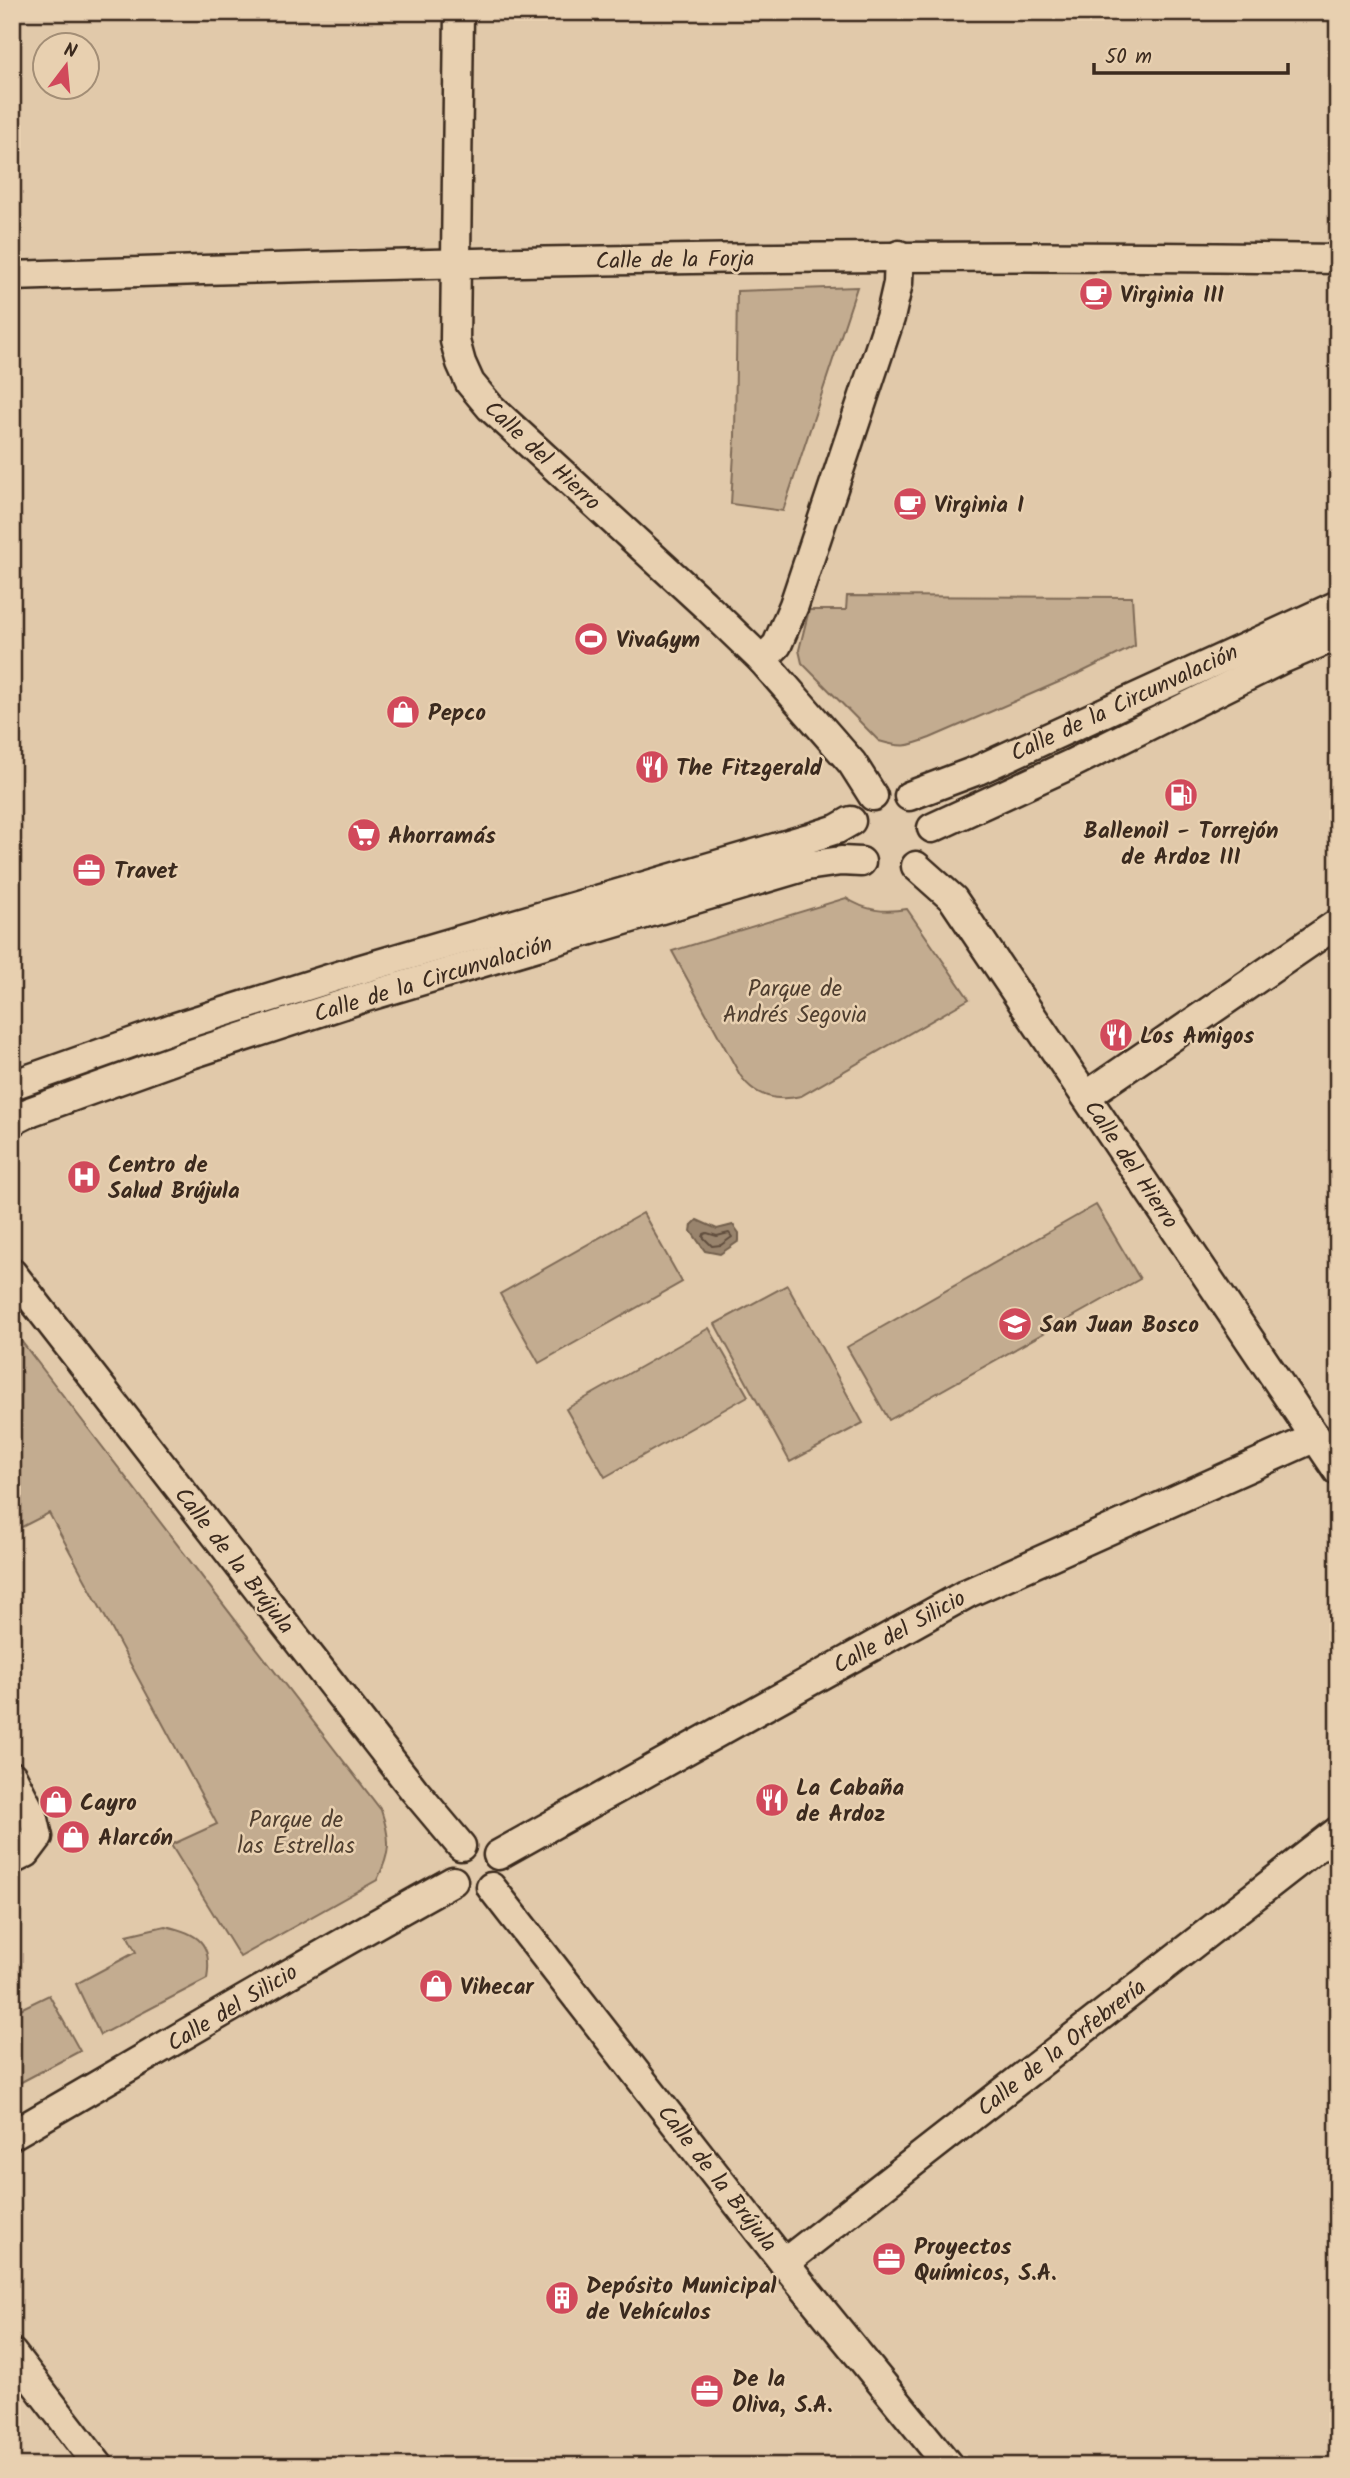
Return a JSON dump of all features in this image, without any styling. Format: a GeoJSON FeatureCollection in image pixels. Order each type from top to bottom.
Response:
{"type":"FeatureCollection","features":[{"type":"Feature","properties":{"kind":"street","name":"Calle del Hierro"},"geometry":{"type":"LineString","coordinates":[[460,12],[456,341],[461,363],[470,383],[516,433],[695,595],[762,660],[852,763],[873,796]]}},
{"type":"Feature","properties":{"kind":"street","name":"Calle de la Forja"},"geometry":{"type":"LineString","coordinates":[[12,275],[456,262],[899,256],[1338,259]]}},
{"type":"Feature","properties":{"kind":"street"},"geometry":{"type":"LineString","coordinates":[[762,660],[777,645],[798,592],[890,318],[898,283],[899,256]]}},
{"type":"Feature","properties":{"kind":"street","name":"Calle de la Circunvalación"},"geometry":{"type":"LineString","coordinates":[[909,796],[978,770],[1338,605]]}},
{"type":"Feature","properties":{"kind":"street","name":"Calle de la Circunvalación"},"geometry":{"type":"LineString","coordinates":[[932,828],[1082,759],[1284,658],[1338,635]]}},
{"type":"Feature","properties":{"kind":"street"},"geometry":{"type":"LineString","coordinates":[[895,792],[909,796],[925,809],[932,828],[929,849],[899,871],[871,870],[861,862],[851,843],[851,821],[862,803],[873,796],[895,792]]}},
{"type":"Feature","properties":{"kind":"street","name":"Calle de la Circunvalación"},"geometry":{"type":"LineString","coordinates":[[12,1085],[176,1027],[338,976],[809,838],[851,821]]}},
{"type":"Feature","properties":{"kind":"street","name":"Calle de la Circunvalación"},"geometry":{"type":"LineString","coordinates":[[12,1121],[32,1111],[188,1055],[359,999],[806,866],[841,861],[861,862]]}},
{"type":"Feature","properties":{"kind":"street","name":"Calle del Hierro"},"geometry":{"type":"LineString","coordinates":[[899,871],[932,878],[953,899],[1338,1471]]}},
{"type":"Feature","properties":{"kind":"street"},"geometry":{"type":"LineString","coordinates":[[1086,1096],[1338,923]]}},
{"type":"Feature","properties":{"kind":"street","name":"Calle de la Brújula"},"geometry":{"type":"LineString","coordinates":[[12,1273],[397,1768],[461,1846]]}},
{"type":"Feature","properties":{"kind":"street","name":"Calle del Silicio"},"geometry":{"type":"LineString","coordinates":[[498,1856],[968,1592],[1315,1437]]}},
{"type":"Feature","properties":{"kind":"street"},"geometry":{"type":"LineString","coordinates":[[12,1776],[34,1819],[38,1838],[26,1853],[12,1860]]}},
{"type":"Feature","properties":{"kind":"street","name":"Calle de la Orfebrería"},"geometry":{"type":"LineString","coordinates":[[784,2263],[1338,1831]]}},
{"type":"Feature","properties":{"kind":"street"},"geometry":{"type":"LineString","coordinates":[[474,1842],[488,1845],[498,1856],[501,1866],[498,1879],[481,1893],[463,1890],[453,1881],[449,1868],[452,1855],[461,1846],[474,1842]]}},
{"type":"Feature","properties":{"kind":"street","name":"Calle del Silicio"},"geometry":{"type":"LineString","coordinates":[[12,2135],[180,2039],[302,1965],[453,1881]]}},
{"type":"Feature","properties":{"kind":"street","name":"Calle de la Brújula"},"geometry":{"type":"LineString","coordinates":[[491,1887],[784,2263],[949,2466]]}},
{"type":"Feature","properties":{"kind":"street"},"geometry":{"type":"LineString","coordinates":[[12,2353],[99,2466]]}},
{"type":"Feature","properties":{"kind":"green space"},"geometry":{"type":"Polygon","coordinates":[[[857,287],[783,511],[731,504],[737,291],[857,287]]]}},
{"type":"Feature","properties":{"kind":"green space"},"geometry":{"type":"Polygon","coordinates":[[[847,596],[1132,597],[1135,646],[930,738],[899,746],[879,741],[802,663],[799,650],[809,610],[846,610],[847,596]]]}},
{"type":"Feature","properties":{"kind":"green space","name":"Parque de Andrés Segovia"},"geometry":{"type":"Polygon","coordinates":[[[846,898],[875,910],[907,909],[969,999],[801,1096],[775,1098],[759,1093],[740,1075],[672,951],[846,898]]]}},
{"type":"Feature","properties":{"kind":"green space"},"geometry":{"type":"Polygon","coordinates":[[[1096,1205],[1140,1279],[889,1420],[847,1347],[1096,1205]]]}},
{"type":"Feature","properties":{"kind":"green space"},"geometry":{"type":"Polygon","coordinates":[[[643,1213],[682,1282],[539,1363],[500,1294],[643,1213]]]}},
{"type":"Feature","properties":{"kind":"green space"},"geometry":{"type":"Polygon","coordinates":[[[787,1285],[863,1423],[790,1462],[715,1324],[787,1285]]]}},
{"type":"Feature","properties":{"kind":"green space"},"geometry":{"type":"Polygon","coordinates":[[[709,1328],[748,1396],[605,1477],[566,1409],[709,1328]]]}},
{"type":"Feature","properties":{"kind":"green space","name":"Parque de las Estrellas"},"geometry":{"type":"Polygon","coordinates":[[[12,1329],[381,1810],[388,1846],[377,1880],[240,1957],[171,1845],[217,1824],[49,1513],[12,1532],[12,1329]]]}},
{"type":"Feature","properties":{"kind":"green space"},"geometry":{"type":"Polygon","coordinates":[[[165,1926],[186,1932],[200,1941],[207,1956],[207,1979],[100,2035],[76,1984],[136,1952],[127,1935],[165,1926]]]}},
{"type":"Feature","properties":{"kind":"green space"},"geometry":{"type":"Polygon","coordinates":[[[49,1995],[80,2051],[12,2087],[12,2013],[49,1995]]]}},
{"type":"Feature","properties":{"kind":"water"},"geometry":{"type":"Polygon","coordinates":[[[697,1220],[717,1229],[733,1225],[739,1233],[739,1241],[720,1254],[705,1251],[691,1231],[697,1220]]]}},
{"type":"Feature","properties":{"kind":"place","name":"Virginia III"},"geometry":{"type":"Point","coordinates":[1096,294]}},
{"type":"Feature","properties":{"kind":"place","name":"Virginia I"},"geometry":{"type":"Point","coordinates":[910,504]}},
{"type":"Feature","properties":{"kind":"place","name":"VivaGym"},"geometry":{"type":"Point","coordinates":[591,639]}},
{"type":"Feature","properties":{"kind":"place","name":"Pepco"},"geometry":{"type":"Point","coordinates":[403,712]}},
{"type":"Feature","properties":{"kind":"place","name":"The Fitzgerald"},"geometry":{"type":"Point","coordinates":[652,767]}},
{"type":"Feature","properties":{"kind":"place","name":"Ballenoil - Torrejón de Ardoz III"},"geometry":{"type":"Point","coordinates":[1181,795]}},
{"type":"Feature","properties":{"kind":"place","name":"Ahorramás"},"geometry":{"type":"Point","coordinates":[364,835]}},
{"type":"Feature","properties":{"kind":"place","name":"Travet"},"geometry":{"type":"Point","coordinates":[89,870]}},
{"type":"Feature","properties":{"kind":"place","name":"Los Amigos"},"geometry":{"type":"Point","coordinates":[1116,1035]}},
{"type":"Feature","properties":{"kind":"place","name":"Centro de Salud Brújula"},"geometry":{"type":"Point","coordinates":[84,1177]}},
{"type":"Feature","properties":{"kind":"place","name":"San Juan Bosco"},"geometry":{"type":"Point","coordinates":[1015,1324]}},
{"type":"Feature","properties":{"kind":"place","name":"La Cabaña de Ardoz"},"geometry":{"type":"Point","coordinates":[772,1800]}},
{"type":"Feature","properties":{"kind":"place","name":"Cayro"},"geometry":{"type":"Point","coordinates":[56,1802]}},
{"type":"Feature","properties":{"kind":"place","name":"Alarcón"},"geometry":{"type":"Point","coordinates":[73,1837]}},
{"type":"Feature","properties":{"kind":"place","name":"Vihecar"},"geometry":{"type":"Point","coordinates":[436,1986]}},
{"type":"Feature","properties":{"kind":"place","name":"Proyectos Químicos, S.A."},"geometry":{"type":"Point","coordinates":[889,2259]}},
{"type":"Feature","properties":{"kind":"place","name":"Depósito Municipal de Vehículos"},"geometry":{"type":"Point","coordinates":[562,2298]}},
{"type":"Feature","properties":{"kind":"place","name":"De la Oliva, S.A."},"geometry":{"type":"Point","coordinates":[707,2391]}}]}
